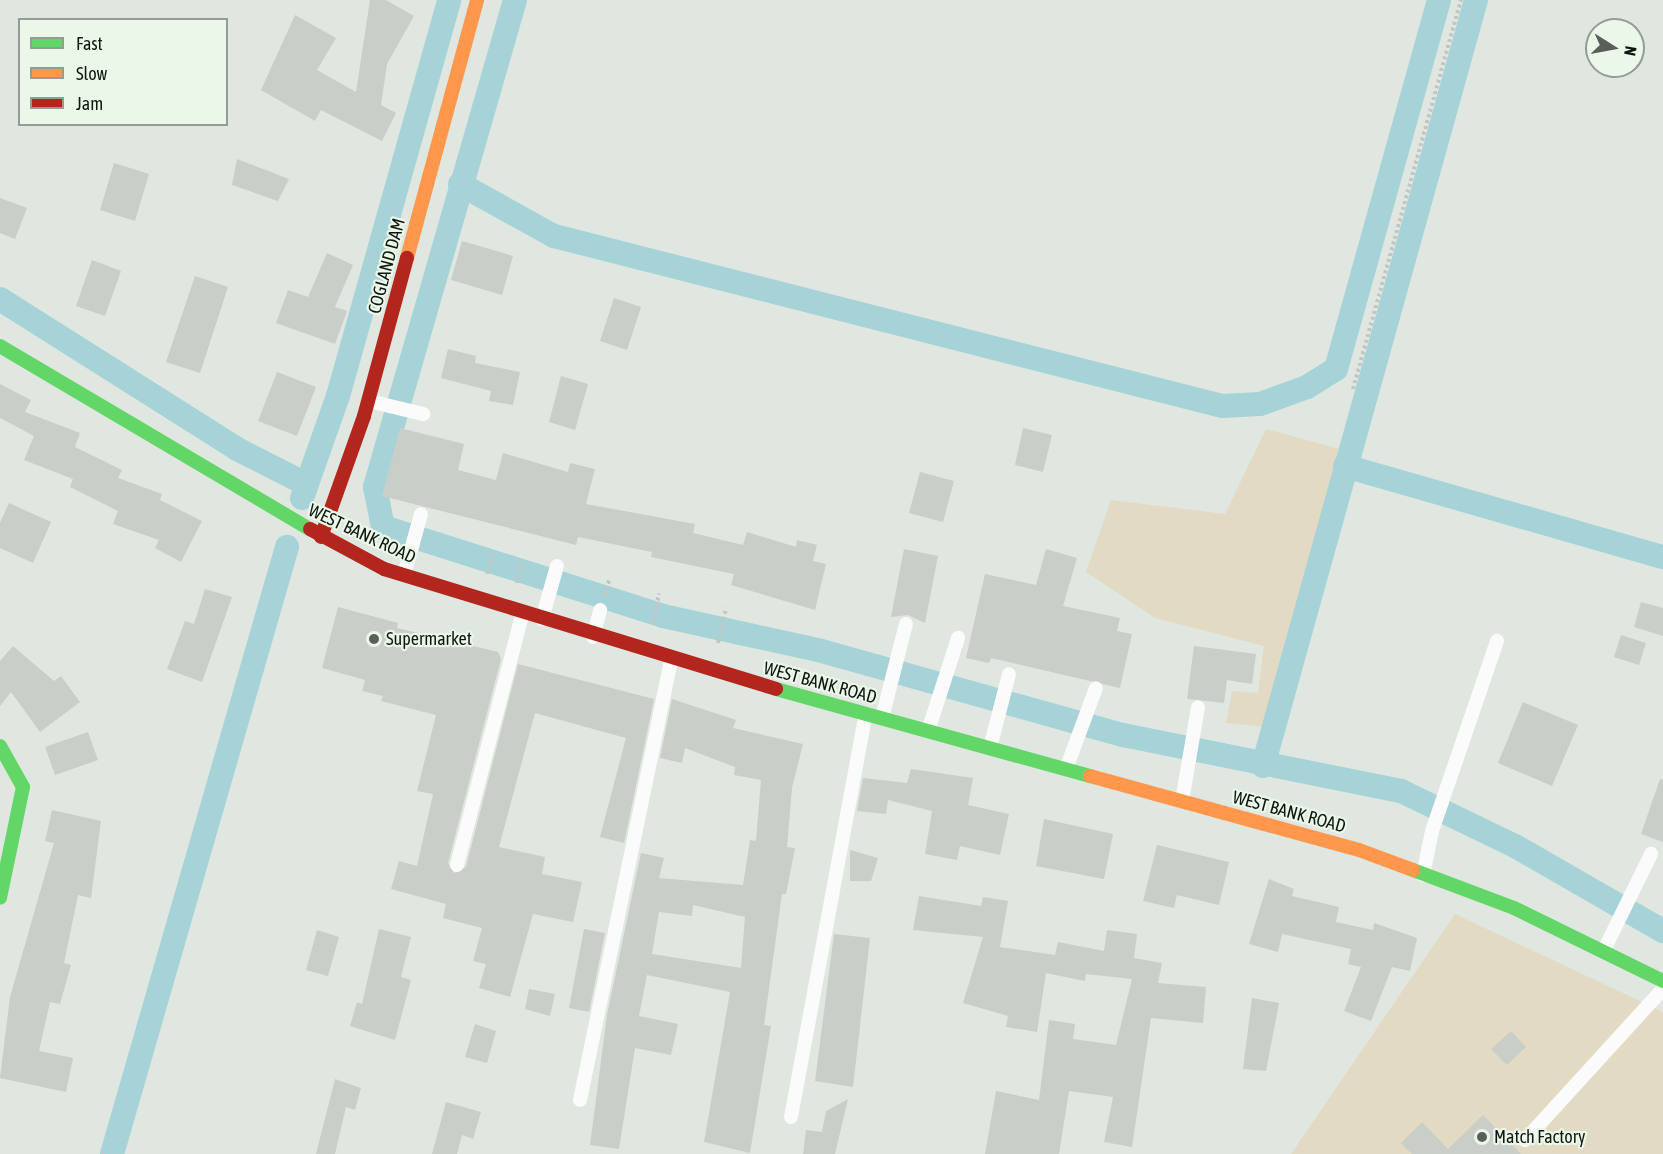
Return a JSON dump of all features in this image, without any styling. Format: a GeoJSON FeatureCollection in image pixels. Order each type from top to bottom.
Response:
{"type":"FeatureCollection","features":[{"type":"Feature","properties":{"kind":"main road","name":"COGLAND DAM"},"geometry":{"type":"LineString","coordinates":[[321,537],[369,401],[477,0]]}},
{"type":"Feature","properties":{"kind":"main road","name":"WEST BANK ROAD"},"geometry":{"type":"LineString","coordinates":[[0,346],[321,537],[404,575],[593,638],[1359,850],[1605,948],[1663,981]]}},
{"type":"Feature","properties":{"kind":"main road"},"geometry":{"type":"LineString","coordinates":[[0,746],[23,787],[0,898]]}},
{"type":"Feature","properties":{"kind":"lane"},"geometry":{"type":"LineString","coordinates":[[369,401],[417,412]]}},
{"type":"Feature","properties":{"kind":"lane"},"geometry":{"type":"LineString","coordinates":[[404,575],[420,520]]}},
{"type":"Feature","properties":{"kind":"lane"},"geometry":{"type":"LineString","coordinates":[[542,621],[557,566]]}},
{"type":"Feature","properties":{"kind":"lane"},"geometry":{"type":"LineString","coordinates":[[480,601],[485,581]]}},
{"type":"Feature","properties":{"kind":"lane"},"geometry":{"type":"LineString","coordinates":[[457,865],[515,612],[515,589]]}},
{"type":"Feature","properties":{"kind":"lane"},"geometry":{"type":"LineString","coordinates":[[593,638],[600,610]]}},
{"type":"Feature","properties":{"kind":"lane"},"geometry":{"type":"LineString","coordinates":[[882,718],[906,624]]}},
{"type":"Feature","properties":{"kind":"lane"},"geometry":{"type":"LineString","coordinates":[[928,731],[957,638]]}},
{"type":"Feature","properties":{"kind":"lane"},"geometry":{"type":"LineString","coordinates":[[1423,875],[1432,831],[1497,641]]}},
{"type":"Feature","properties":{"kind":"lane"},"geometry":{"type":"LineString","coordinates":[[580,1100],[671,660]]}},
{"type":"Feature","properties":{"kind":"lane"},"geometry":{"type":"LineString","coordinates":[[990,748],[1009,674]]}},
{"type":"Feature","properties":{"kind":"lane"},"geometry":{"type":"LineString","coordinates":[[1066,769],[1096,688]]}},
{"type":"Feature","properties":{"kind":"lane"},"geometry":{"type":"LineString","coordinates":[[1182,801],[1184,774],[1198,707]]}},
{"type":"Feature","properties":{"kind":"lane"},"geometry":{"type":"LineString","coordinates":[[791,1117],[866,714]]}},
{"type":"Feature","properties":{"kind":"lane"},"geometry":{"type":"LineString","coordinates":[[1605,948],[1651,854]]}},
{"type":"Feature","properties":{"kind":"lane"},"geometry":{"type":"LineString","coordinates":[[1526,1140],[1663,989]]}},
{"type":"Feature","properties":{"kind":"path"},"geometry":{"type":"LineString","coordinates":[[1353,389],[1461,0]]}},
{"type":"Feature","properties":{"kind":"path"},"geometry":{"type":"LineString","coordinates":[[485,581],[493,552]]}},
{"type":"Feature","properties":{"kind":"path"},"geometry":{"type":"LineString","coordinates":[[515,589],[523,561]]}},
{"type":"Feature","properties":{"kind":"path"},"geometry":{"type":"LineString","coordinates":[[652,624],[660,594]]}},
{"type":"Feature","properties":{"kind":"path"},"geometry":{"type":"LineString","coordinates":[[718,643],[726,608]]}},
{"type":"Feature","properties":{"kind":"shaded area"},"geometry":{"type":"Polygon","coordinates":[[[1266,429],[1350,452],[1268,727],[1226,723],[1232,691],[1258,693],[1264,646],[1155,618],[1086,572],[1111,500],[1225,514],[1266,429]]]}},
{"type":"Feature","properties":{"kind":"shaded area"},"geometry":{"type":"Polygon","coordinates":[[[1455,914],[1663,1012],[1663,1154],[1291,1154],[1455,914]]]}},
{"type":"Feature","properties":{"kind":"building"},"geometry":{"type":"Polygon","coordinates":[[[370,0],[386,0],[414,16],[387,64],[381,105],[396,113],[382,141],[321,110],[315,121],[261,90],[295,15],[336,38],[317,70],[356,92],[370,0]]]}},
{"type":"Feature","properties":{"kind":"building"},"geometry":{"type":"Polygon","coordinates":[[[237,159],[289,179],[278,201],[232,185],[237,159]]]}},
{"type":"Feature","properties":{"kind":"building"},"geometry":{"type":"Polygon","coordinates":[[[114,163],[149,174],[135,221],[100,210],[114,163]]]}},
{"type":"Feature","properties":{"kind":"building"},"geometry":{"type":"Polygon","coordinates":[[[0,198],[27,208],[15,239],[0,233],[0,198]]]}},
{"type":"Feature","properties":{"kind":"building"},"geometry":{"type":"Polygon","coordinates":[[[462,241],[513,256],[502,295],[451,280],[462,241]]]}},
{"type":"Feature","properties":{"kind":"building"},"geometry":{"type":"Polygon","coordinates":[[[327,253],[353,265],[335,307],[347,311],[335,344],[276,323],[288,290],[308,297],[327,253]]]}},
{"type":"Feature","properties":{"kind":"building"},"geometry":{"type":"Polygon","coordinates":[[[92,260],[121,271],[105,316],[76,306],[92,260]]]}},
{"type":"Feature","properties":{"kind":"building"},"geometry":{"type":"Polygon","coordinates":[[[195,276],[228,287],[200,373],[166,362],[195,276]]]}},
{"type":"Feature","properties":{"kind":"building"},"geometry":{"type":"Polygon","coordinates":[[[614,298],[641,307],[627,350],[600,341],[614,298]]]}},
{"type":"Feature","properties":{"kind":"building"},"geometry":{"type":"Polygon","coordinates":[[[448,349],[476,356],[475,363],[520,372],[513,405],[489,401],[491,391],[441,378],[448,349]]]}},
{"type":"Feature","properties":{"kind":"building"},"geometry":{"type":"Polygon","coordinates":[[[277,372],[316,387],[297,436],[258,421],[277,372]]]}},
{"type":"Feature","properties":{"kind":"building"},"geometry":{"type":"Polygon","coordinates":[[[561,376],[588,384],[575,430],[549,422],[561,376]]]}},
{"type":"Feature","properties":{"kind":"building"},"geometry":{"type":"Polygon","coordinates":[[[0,384],[31,400],[25,412],[80,433],[75,447],[122,470],[118,478],[162,494],[160,500],[202,521],[181,562],[155,548],[159,540],[113,524],[118,511],[70,487],[73,479],[24,460],[34,436],[0,418],[0,384]]]}},
{"type":"Feature","properties":{"kind":"building"},"geometry":{"type":"Polygon","coordinates":[[[400,428],[464,444],[458,470],[496,480],[503,453],[568,472],[570,463],[595,469],[586,504],[695,524],[693,533],[743,545],[747,532],[796,547],[797,540],[817,545],[813,561],[826,564],[815,610],[731,585],[734,574],[651,557],[652,552],[578,537],[576,545],[382,496],[400,428]]]}},
{"type":"Feature","properties":{"kind":"building"},"geometry":{"type":"Polygon","coordinates":[[[1023,428],[1052,435],[1043,472],[1015,465],[1023,428]]]}},
{"type":"Feature","properties":{"kind":"building"},"geometry":{"type":"Polygon","coordinates":[[[920,472],[954,481],[943,522],[909,513],[920,472]]]}},
{"type":"Feature","properties":{"kind":"building"},"geometry":{"type":"Polygon","coordinates":[[[9,503],[51,522],[33,563],[0,548],[0,523],[9,503]]]}},
{"type":"Feature","properties":{"kind":"building"},"geometry":{"type":"Polygon","coordinates":[[[904,549],[938,556],[925,623],[908,615],[891,617],[904,549]]]}},
{"type":"Feature","properties":{"kind":"building"},"geometry":{"type":"Polygon","coordinates":[[[1046,549],[1077,558],[1063,606],[1120,618],[1117,631],[1132,634],[1120,688],[991,658],[989,663],[966,658],[985,574],[1036,585],[1046,549]]]}},
{"type":"Feature","properties":{"kind":"building"},"geometry":{"type":"Polygon","coordinates":[[[205,589],[232,597],[202,682],[167,669],[185,621],[194,624],[205,589]]]}},
{"type":"Feature","properties":{"kind":"building"},"geometry":{"type":"Polygon","coordinates":[[[1641,602],[1663,608],[1663,636],[1634,627],[1641,602]]]}},
{"type":"Feature","properties":{"kind":"building"},"geometry":{"type":"Polygon","coordinates":[[[338,607],[398,623],[397,628],[498,652],[501,659],[448,863],[454,873],[466,867],[518,664],[654,699],[624,843],[600,837],[626,738],[535,713],[499,847],[545,857],[542,874],[582,882],[573,922],[533,914],[510,997],[479,988],[486,964],[473,961],[482,928],[443,918],[446,904],[391,889],[399,861],[417,866],[433,794],[417,791],[436,715],[381,701],[383,696],[362,691],[365,680],[322,668],[338,607]]]}},
{"type":"Feature","properties":{"kind":"building"},"geometry":{"type":"Polygon","coordinates":[[[1621,635],[1646,643],[1639,665],[1614,657],[1621,635]]]}},
{"type":"Feature","properties":{"kind":"building"},"geometry":{"type":"Polygon","coordinates":[[[13,646],[54,681],[61,676],[80,702],[40,732],[11,692],[0,706],[0,661],[13,646]]]}},
{"type":"Feature","properties":{"kind":"building"},"geometry":{"type":"Polygon","coordinates":[[[1194,646],[1256,654],[1252,684],[1227,680],[1224,703],[1187,699],[1194,646]]]}},
{"type":"Feature","properties":{"kind":"building"},"geometry":{"type":"Polygon","coordinates":[[[672,699],[736,720],[733,728],[803,744],[792,788],[787,847],[795,848],[786,894],[782,894],[764,1025],[771,1026],[750,1153],[704,1142],[730,992],[647,975],[639,1016],[678,1024],[671,1055],[635,1048],[619,1149],[590,1145],[607,1015],[641,853],[664,858],[659,878],[743,885],[750,840],[756,841],[761,780],[734,775],[735,767],[685,748],[682,763],[660,758],[672,699]],[[693,905],[692,916],[659,912],[652,954],[741,968],[745,917],[693,905]]]}},
{"type":"Feature","properties":{"kind":"building"},"geometry":{"type":"Polygon","coordinates":[[[1523,702],[1578,725],[1552,786],[1498,763],[1523,702]]]}},
{"type":"Feature","properties":{"kind":"building"},"geometry":{"type":"Polygon","coordinates":[[[88,732],[98,760],[55,775],[45,747],[88,732]]]}},
{"type":"Feature","properties":{"kind":"building"},"geometry":{"type":"Polygon","coordinates":[[[911,769],[973,778],[968,805],[1009,814],[1000,855],[960,846],[957,860],[925,854],[932,811],[888,800],[886,814],[857,811],[863,778],[907,783],[911,769]]]}},
{"type":"Feature","properties":{"kind":"building"},"geometry":{"type":"Polygon","coordinates":[[[1660,779],[1663,780],[1663,842],[1641,834],[1660,779]]]}},
{"type":"Feature","properties":{"kind":"building"},"geometry":{"type":"Polygon","coordinates":[[[52,810],[101,821],[91,898],[78,895],[64,963],[71,965],[60,1004],[50,1002],[39,1051],[73,1058],[66,1092],[0,1078],[10,997],[54,843],[45,841],[52,810]]]}},
{"type":"Feature","properties":{"kind":"building"},"geometry":{"type":"Polygon","coordinates":[[[1044,819],[1113,834],[1104,879],[1036,866],[1044,819]]]}},
{"type":"Feature","properties":{"kind":"building"},"geometry":{"type":"Polygon","coordinates":[[[1157,845],[1229,862],[1219,905],[1177,895],[1174,908],[1143,901],[1157,845]]]}},
{"type":"Feature","properties":{"kind":"building"},"geometry":{"type":"Polygon","coordinates":[[[850,850],[878,858],[871,881],[850,881],[850,850]]]}},
{"type":"Feature","properties":{"kind":"building"},"geometry":{"type":"Polygon","coordinates":[[[1269,879],[1294,889],[1292,896],[1339,907],[1336,922],[1373,930],[1374,923],[1417,938],[1410,971],[1392,967],[1371,1021],[1344,1011],[1361,967],[1348,964],[1351,949],[1282,934],[1278,952],[1249,944],[1269,879]]]}},
{"type":"Feature","properties":{"kind":"building"},"geometry":{"type":"Polygon","coordinates":[[[919,896],[981,906],[983,897],[1008,901],[1000,947],[1055,955],[1058,942],[1104,951],[1107,930],[1137,934],[1134,958],[1162,963],[1158,983],[1206,987],[1203,1023],[1151,1018],[1132,1147],[1104,1142],[1113,1097],[1069,1091],[1059,1154],[985,1154],[996,1091],[1039,1100],[1049,1020],[1075,1024],[1073,1039],[1116,1045],[1132,979],[1086,974],[1085,981],[1046,973],[1037,1032],[1006,1027],[1008,1016],[963,1003],[983,937],[913,930],[919,896]]]}},
{"type":"Feature","properties":{"kind":"building"},"geometry":{"type":"Polygon","coordinates":[[[379,929],[411,937],[401,977],[411,980],[395,1040],[350,1026],[357,1002],[362,1004],[379,929]]]}},
{"type":"Feature","properties":{"kind":"building"},"geometry":{"type":"Polygon","coordinates":[[[584,929],[605,933],[589,1012],[569,1008],[584,929]]]}},
{"type":"Feature","properties":{"kind":"building"},"geometry":{"type":"Polygon","coordinates":[[[317,930],[339,937],[328,976],[306,970],[317,930]]]}},
{"type":"Feature","properties":{"kind":"building"},"geometry":{"type":"Polygon","coordinates":[[[834,934],[870,938],[853,1087],[815,1081],[834,934]]]}},
{"type":"Feature","properties":{"kind":"building"},"geometry":{"type":"Polygon","coordinates":[[[529,989],[555,994],[550,1016],[525,1009],[529,989]]]}},
{"type":"Feature","properties":{"kind":"building"},"geometry":{"type":"Polygon","coordinates":[[[1252,998],[1279,1003],[1266,1071],[1243,1069],[1252,998]]]}},
{"type":"Feature","properties":{"kind":"building"},"geometry":{"type":"Polygon","coordinates":[[[475,1024],[496,1031],[487,1063],[465,1057],[475,1024]]]}},
{"type":"Feature","properties":{"kind":"building"},"geometry":{"type":"Polygon","coordinates":[[[1511,1031],[1526,1047],[1507,1065],[1491,1049],[1511,1031]]]}},
{"type":"Feature","properties":{"kind":"building"},"geometry":{"type":"Polygon","coordinates":[[[335,1079],[361,1088],[355,1110],[346,1107],[335,1154],[316,1154],[335,1079]]]}},
{"type":"Feature","properties":{"kind":"building"},"geometry":{"type":"Polygon","coordinates":[[[848,1099],[835,1154],[803,1154],[806,1130],[822,1132],[826,1111],[848,1099]]]}},
{"type":"Feature","properties":{"kind":"building"},"geometry":{"type":"Polygon","coordinates":[[[446,1102],[481,1112],[473,1139],[462,1135],[457,1154],[432,1154],[446,1102]]]}},
{"type":"Feature","properties":{"kind":"building","name":"Match Factory"},"geometry":{"type":"Polygon","coordinates":[[[1483,1115],[1521,1154],[1412,1154],[1401,1143],[1422,1122],[1448,1149],[1483,1115]]]}},
{"type":"Feature","properties":{"kind":"waterway"},"geometry":{"type":"LineString","coordinates":[[302,498],[338,396],[449,0]]}},
{"type":"Feature","properties":{"kind":"waterway"},"geometry":{"type":"LineString","coordinates":[[515,0],[375,487],[383,527],[663,616],[818,650],[1123,735],[1401,791],[1515,846],[1663,931]]}},
{"type":"Feature","properties":{"kind":"waterway"},"geometry":{"type":"LineString","coordinates":[[460,184],[554,236],[1222,406],[1260,404],[1307,387],[1336,369],[1439,0]]}},
{"type":"Feature","properties":{"kind":"waterway"},"geometry":{"type":"LineString","coordinates":[[1263,766],[1476,0]]}},
{"type":"Feature","properties":{"kind":"waterway"},"geometry":{"type":"LineString","coordinates":[[0,299],[237,449],[306,484]]}},
{"type":"Feature","properties":{"kind":"waterway"},"geometry":{"type":"LineString","coordinates":[[1345,466],[1663,557]]}},
{"type":"Feature","properties":{"kind":"waterway"},"geometry":{"type":"LineString","coordinates":[[112,1154],[287,547]]}},
{"type":"Feature","properties":{"kind":"traffic: fast"},"geometry":{"type":"LineString","coordinates":[[0,346],[310,529]]}},
{"type":"Feature","properties":{"kind":"traffic: fast"},"geometry":{"type":"LineString","coordinates":[[776,689],[1090,776]]}},
{"type":"Feature","properties":{"kind":"traffic: fast"},"geometry":{"type":"LineString","coordinates":[[0,746],[23,787],[0,898]]}},
{"type":"Feature","properties":{"kind":"traffic: fast"},"geometry":{"type":"LineString","coordinates":[[1413,870],[1514,908],[1663,981]]}},
{"type":"Feature","properties":{"kind":"traffic: slow"},"geometry":{"type":"LineString","coordinates":[[407,258],[477,0]]}},
{"type":"Feature","properties":{"kind":"traffic: slow"},"geometry":{"type":"LineString","coordinates":[[1090,776],[1359,850],[1413,870]]}},
{"type":"Feature","properties":{"kind":"traffic: jam"},"geometry":{"type":"LineString","coordinates":[[321,537],[364,416],[407,258]]}},
{"type":"Feature","properties":{"kind":"traffic: jam"},"geometry":{"type":"LineString","coordinates":[[310,529],[384,569],[776,689]]}},
{"type":"Feature","properties":{"kind":"place","name":"Supermarket"},"geometry":{"type":"Point","coordinates":[374,639]}},
{"type":"Feature","properties":{"kind":"place","name":"Match Factory"},"geometry":{"type":"Point","coordinates":[1482,1137]}}]}
